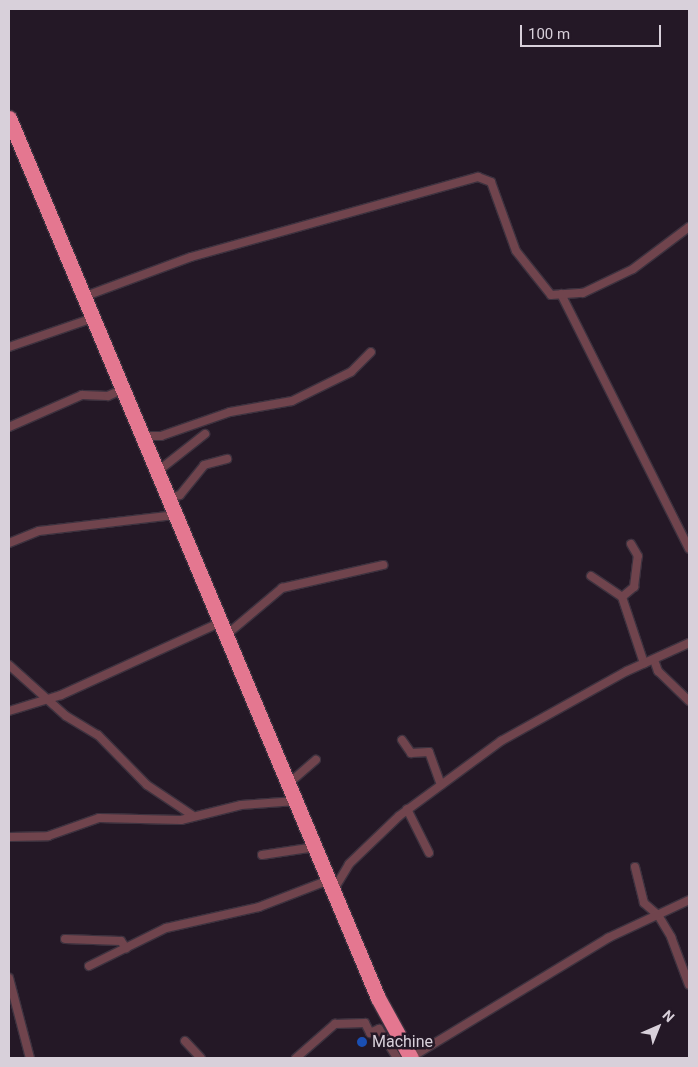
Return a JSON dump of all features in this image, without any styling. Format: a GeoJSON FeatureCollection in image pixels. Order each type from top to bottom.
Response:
{"type":"FeatureCollection","features":[{"type":"Feature","properties":{"kind":"highway"},"geometry":{"type":"LineString","coordinates":[[9,118],[378,998],[411,1058]]}},
{"type":"Feature","properties":{"kind":"street"},"geometry":{"type":"LineString","coordinates":[[83,297],[191,257],[478,177],[491,182],[516,251],[550,295],[583,293],[633,269],[689,227]]}},
{"type":"Feature","properties":{"kind":"street"},"geometry":{"type":"LineString","coordinates":[[561,294],[689,549]]}},
{"type":"Feature","properties":{"kind":"street"},"geometry":{"type":"LineString","coordinates":[[9,347],[93,318]]}},
{"type":"Feature","properties":{"kind":"street"},"geometry":{"type":"LineString","coordinates":[[143,436],[161,436],[230,412],[292,401],[352,372],[371,352]]}},
{"type":"Feature","properties":{"kind":"street"},"geometry":{"type":"LineString","coordinates":[[9,427],[82,395],[108,396],[123,389]]}},
{"type":"Feature","properties":{"kind":"street"},"geometry":{"type":"LineString","coordinates":[[158,471],[205,434]]}},
{"type":"Feature","properties":{"kind":"street"},"geometry":{"type":"LineString","coordinates":[[169,498],[180,495],[204,465],[227,459]]}},
{"type":"Feature","properties":{"kind":"street"},"geometry":{"type":"LineString","coordinates":[[9,543],[39,531],[176,516]]}},
{"type":"Feature","properties":{"kind":"street"},"geometry":{"type":"LineString","coordinates":[[622,597],[634,587],[638,556],[630,544]]}},
{"type":"Feature","properties":{"kind":"street"},"geometry":{"type":"LineString","coordinates":[[9,711],[49,698],[222,629],[282,588],[383,565]]}},
{"type":"Feature","properties":{"kind":"street"},"geometry":{"type":"LineString","coordinates":[[591,576],[622,597],[644,663]]}},
{"type":"Feature","properties":{"kind":"street"},"geometry":{"type":"LineString","coordinates":[[89,966],[166,928],[259,907],[331,885],[349,864],[407,809],[501,741],[644,663],[689,643]]}},
{"type":"Feature","properties":{"kind":"street"},"geometry":{"type":"LineString","coordinates":[[654,660],[658,671],[689,701]]}},
{"type":"Feature","properties":{"kind":"street"},"geometry":{"type":"LineString","coordinates":[[9,665],[130,763],[147,785],[192,815]]}},
{"type":"Feature","properties":{"kind":"street"},"geometry":{"type":"LineString","coordinates":[[402,740],[411,753],[429,752],[441,786]]}},
{"type":"Feature","properties":{"kind":"street"},"geometry":{"type":"LineString","coordinates":[[288,784],[316,760]]}},
{"type":"Feature","properties":{"kind":"street"},"geometry":{"type":"LineString","coordinates":[[9,837],[48,836],[100,818],[156,821],[241,805],[296,801]]}},
{"type":"Feature","properties":{"kind":"street"},"geometry":{"type":"LineString","coordinates":[[407,809],[429,853]]}},
{"type":"Feature","properties":{"kind":"street"},"geometry":{"type":"LineString","coordinates":[[262,855],[315,847]]}},
{"type":"Feature","properties":{"kind":"street"},"geometry":{"type":"LineString","coordinates":[[635,867],[644,903],[658,915],[681,957],[689,985]]}},
{"type":"Feature","properties":{"kind":"street"},"geometry":{"type":"LineString","coordinates":[[411,1058],[600,942],[689,900]]}},
{"type":"Feature","properties":{"kind":"street"},"geometry":{"type":"LineString","coordinates":[[65,940],[121,941],[126,948]]}},
{"type":"Feature","properties":{"kind":"street"},"geometry":{"type":"LineString","coordinates":[[9,978],[30,1058]]}},
{"type":"Feature","properties":{"kind":"street"},"geometry":{"type":"LineString","coordinates":[[296,1058],[335,1024],[365,1024],[370,1033],[379,1030],[397,1058]]}},
{"type":"Feature","properties":{"kind":"street"},"geometry":{"type":"LineString","coordinates":[[185,1042],[201,1058]]}},
{"type":"Feature","properties":{"kind":"place","name":"Machine"},"geometry":{"type":"Point","coordinates":[362,1042]}}]}
